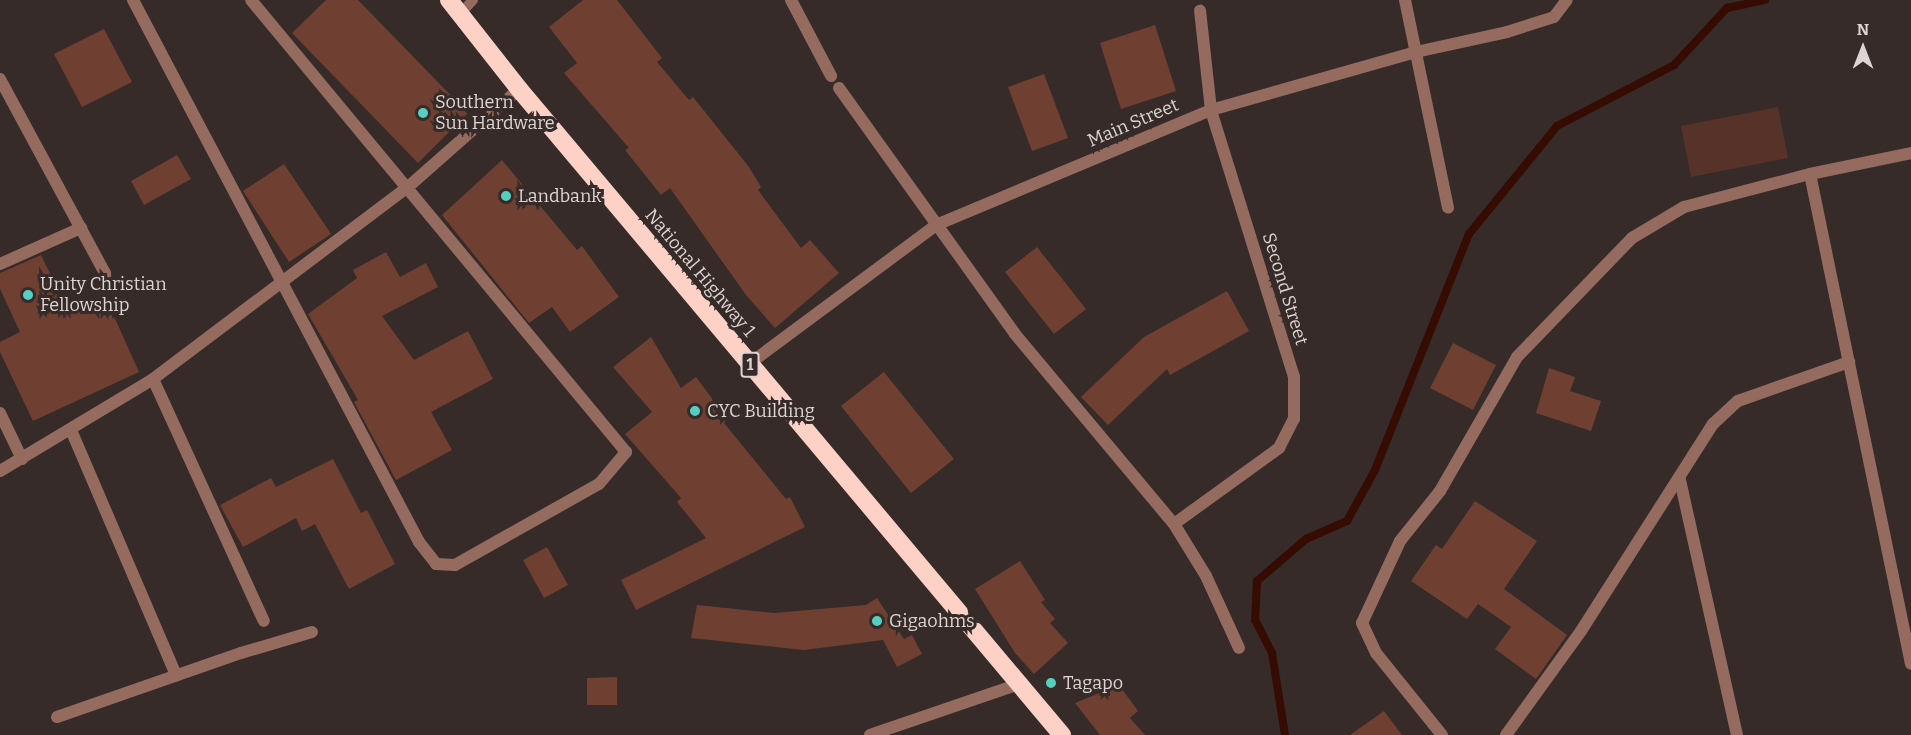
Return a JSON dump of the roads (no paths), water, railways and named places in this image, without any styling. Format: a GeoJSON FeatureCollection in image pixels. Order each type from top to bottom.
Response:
{"type":"FeatureCollection","features":[{"type":"Feature","properties":{"kind":"highway","name":"National Highway 1"},"geometry":{"type":"LineString","coordinates":[[455,7],[519,89],[749,364],[1022,683],[1062,735]]}},
{"type":"Feature","properties":{"kind":"street"},"geometry":{"type":"LineString","coordinates":[[133,0],[419,542],[436,564],[455,565],[599,484],[626,452],[251,0]]}},
{"type":"Feature","properties":{"kind":"street"},"geometry":{"type":"LineString","coordinates":[[790,0],[831,76]]}},
{"type":"Feature","properties":{"kind":"street"},"geometry":{"type":"LineString","coordinates":[[1405,0],[1449,208]]}},
{"type":"Feature","properties":{"kind":"street","name":"Main Street"},"geometry":{"type":"LineString","coordinates":[[749,364],[936,225],[1211,110],[1416,52],[1554,17],[1567,0]]}},
{"type":"Feature","properties":{"kind":"street","name":"Second Street"},"geometry":{"type":"LineString","coordinates":[[1173,524],[1279,448],[1294,419],[1294,377],[1211,110],[1200,11]]}},
{"type":"Feature","properties":{"kind":"street"},"geometry":{"type":"LineString","coordinates":[[0,80],[111,284]]}},
{"type":"Feature","properties":{"kind":"street"},"geometry":{"type":"LineString","coordinates":[[839,88],[1016,334],[1173,524],[1206,576],[1239,648]]}},
{"type":"Feature","properties":{"kind":"street"},"geometry":{"type":"LineString","coordinates":[[0,471],[153,379],[408,188],[519,89]]}},
{"type":"Feature","properties":{"kind":"street"},"geometry":{"type":"LineString","coordinates":[[1442,735],[1376,653],[1362,623],[1400,541],[1440,491],[1517,357],[1632,238],[1684,207],[1810,174],[1911,153]]}},
{"type":"Feature","properties":{"kind":"street"},"geometry":{"type":"LineString","coordinates":[[1810,174],[1911,664]]}},
{"type":"Feature","properties":{"kind":"street"},"geometry":{"type":"LineString","coordinates":[[0,264],[81,228]]}},
{"type":"Feature","properties":{"kind":"street"},"geometry":{"type":"LineString","coordinates":[[1506,735],[1581,631],[1680,480],[1713,424],[1738,401],[1849,362]]}},
{"type":"Feature","properties":{"kind":"street"},"geometry":{"type":"LineString","coordinates":[[153,379],[264,621]]}},
{"type":"Feature","properties":{"kind":"street"},"geometry":{"type":"LineString","coordinates":[[0,413],[22,459]]}},
{"type":"Feature","properties":{"kind":"street"},"geometry":{"type":"LineString","coordinates":[[71,430],[176,675]]}},
{"type":"Feature","properties":{"kind":"street"},"geometry":{"type":"LineString","coordinates":[[1680,480],[1737,735]]}},
{"type":"Feature","properties":{"kind":"street"},"geometry":{"type":"LineString","coordinates":[[57,717],[176,675],[312,632]]}},
{"type":"Feature","properties":{"kind":"street"},"geometry":{"type":"LineString","coordinates":[[870,735],[1022,683]]}},
{"type":"Feature","properties":{"kind":"lane"},"geometry":{"type":"LineString","coordinates":[[455,7],[473,0]]}},
{"type":"Feature","properties":{"kind":"waterway"},"geometry":{"type":"LineString","coordinates":[[1285,735],[1272,653],[1255,620],[1257,581],[1306,539],[1347,521],[1375,470],[1469,234],[1557,126],[1674,65],[1727,8],[1765,0]]}},
{"type":"Feature","properties":{"kind":"place","name":"Southern Sun Hardware"},"geometry":{"type":"Point","coordinates":[423,113]}},
{"type":"Feature","properties":{"kind":"place","name":"Landbank"},"geometry":{"type":"Point","coordinates":[506,196]}},
{"type":"Feature","properties":{"kind":"place","name":"Unity Christian Fellowship"},"geometry":{"type":"Point","coordinates":[28,295]}},
{"type":"Feature","properties":{"kind":"place","name":"CYC Building"},"geometry":{"type":"Point","coordinates":[695,411]}},
{"type":"Feature","properties":{"kind":"place","name":"Gigaohms"},"geometry":{"type":"Point","coordinates":[877,621]}},
{"type":"Feature","properties":{"kind":"place","name":"Tagapo"},"geometry":{"type":"Point","coordinates":[1051,683]}}]}
